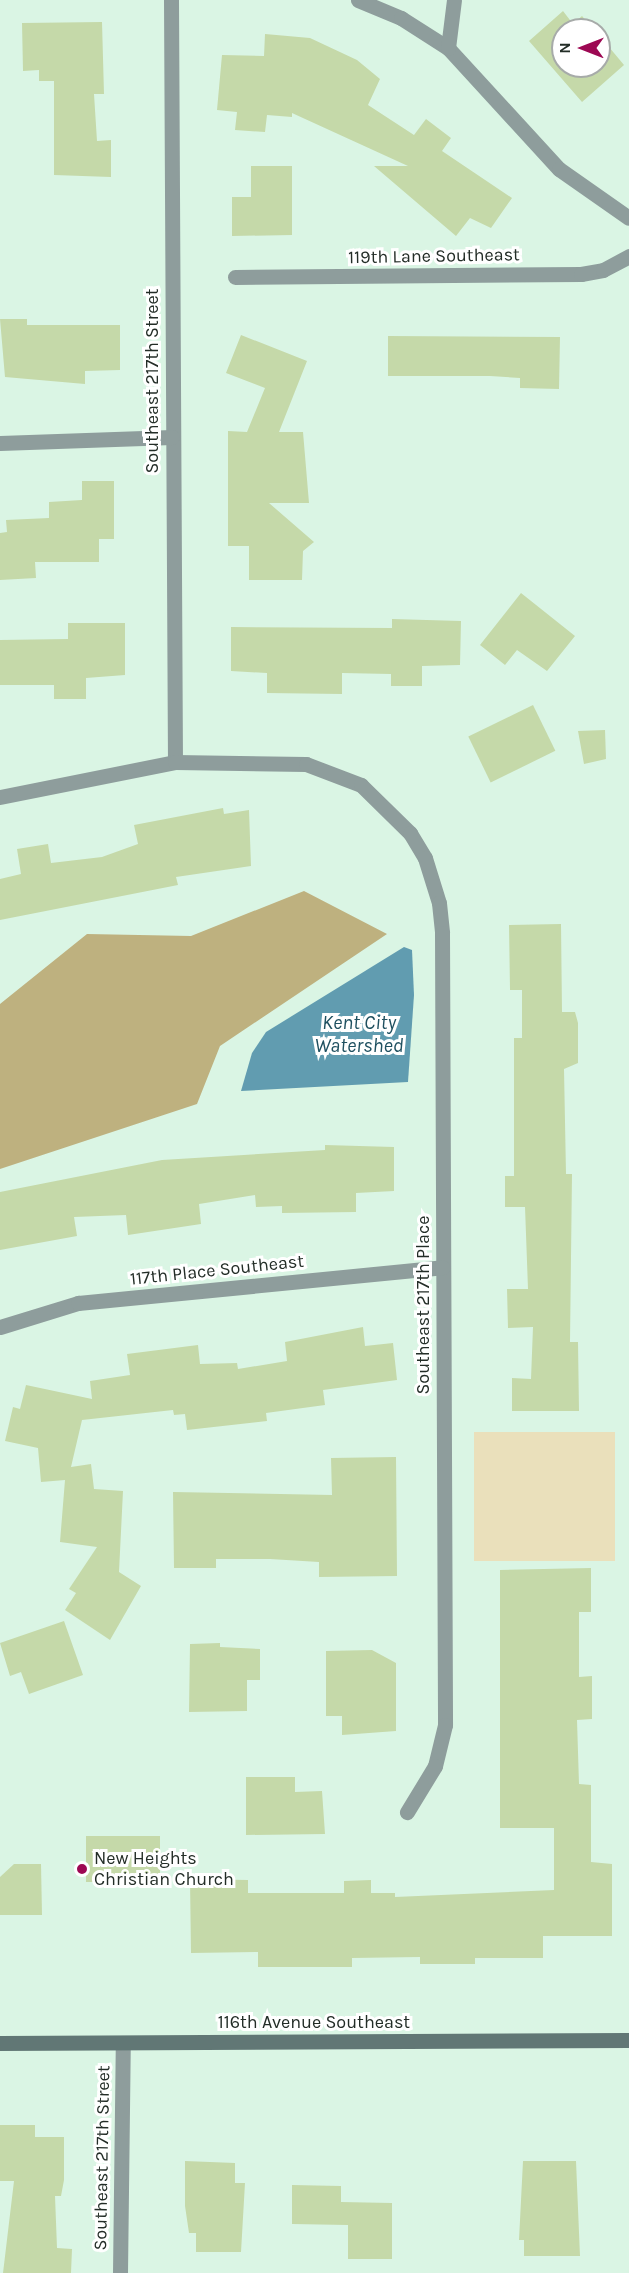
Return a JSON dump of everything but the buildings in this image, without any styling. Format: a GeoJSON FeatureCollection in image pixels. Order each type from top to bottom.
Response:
{"type":"FeatureCollection","features":[{"type":"Feature","properties":{"kind":"main road","name":"116th Avenue Southeast"},"geometry":{"type":"LineString","coordinates":[[0,2043],[629,2040]]}},
{"type":"Feature","properties":{"kind":"street","name":"Southeast 217th Street"},"geometry":{"type":"LineString","coordinates":[[171,0],[174,762]]}},
{"type":"Feature","properties":{"kind":"street"},"geometry":{"type":"LineString","coordinates":[[358,0],[386,5],[448,48],[559,169],[629,218]]}},
{"type":"Feature","properties":{"kind":"street"},"geometry":{"type":"LineString","coordinates":[[448,48],[454,0]]}},
{"type":"Feature","properties":{"kind":"street","name":"119th Lane Southeast"},"geometry":{"type":"LineString","coordinates":[[234,277],[581,274],[629,256]]}},
{"type":"Feature","properties":{"kind":"street"},"geometry":{"type":"LineString","coordinates":[[0,443],[172,437]]}},
{"type":"Feature","properties":{"kind":"street","name":"Southeast 217th Place"},"geometry":{"type":"LineString","coordinates":[[0,797],[174,762],[306,764],[337,772],[384,805],[425,858],[439,903],[445,1725],[435,1766],[407,1812]]}},
{"type":"Feature","properties":{"kind":"street","name":"117th Place Southeast"},"geometry":{"type":"LineString","coordinates":[[0,1328],[78,1304],[442,1267]]}},
{"type":"Feature","properties":{"kind":"street","name":"Southeast 217th Street"},"geometry":{"type":"LineString","coordinates":[[120,2273],[123,2043]]}},
{"type":"Feature","properties":{"kind":"shaded area"},"geometry":{"type":"Polygon","coordinates":[[[304,891],[387,934],[220,1046],[197,1104],[0,1169],[0,1004],[87,934],[191,936],[304,891]]]}},
{"type":"Feature","properties":{"kind":"shaded area"},"geometry":{"type":"Polygon","coordinates":[[[474,1432],[615,1432],[615,1561],[474,1561],[474,1432]]]}},
{"type":"Feature","properties":{"kind":"water","name":"Kent City Watershed"},"geometry":{"type":"Polygon","coordinates":[[[404,947],[412,950],[414,995],[408,1082],[241,1091],[252,1053],[266,1032],[404,947]]]}},
{"type":"Feature","properties":{"kind":"place","name":"New Heights Christian Church"},"geometry":{"type":"Point","coordinates":[82,1869]}}]}
